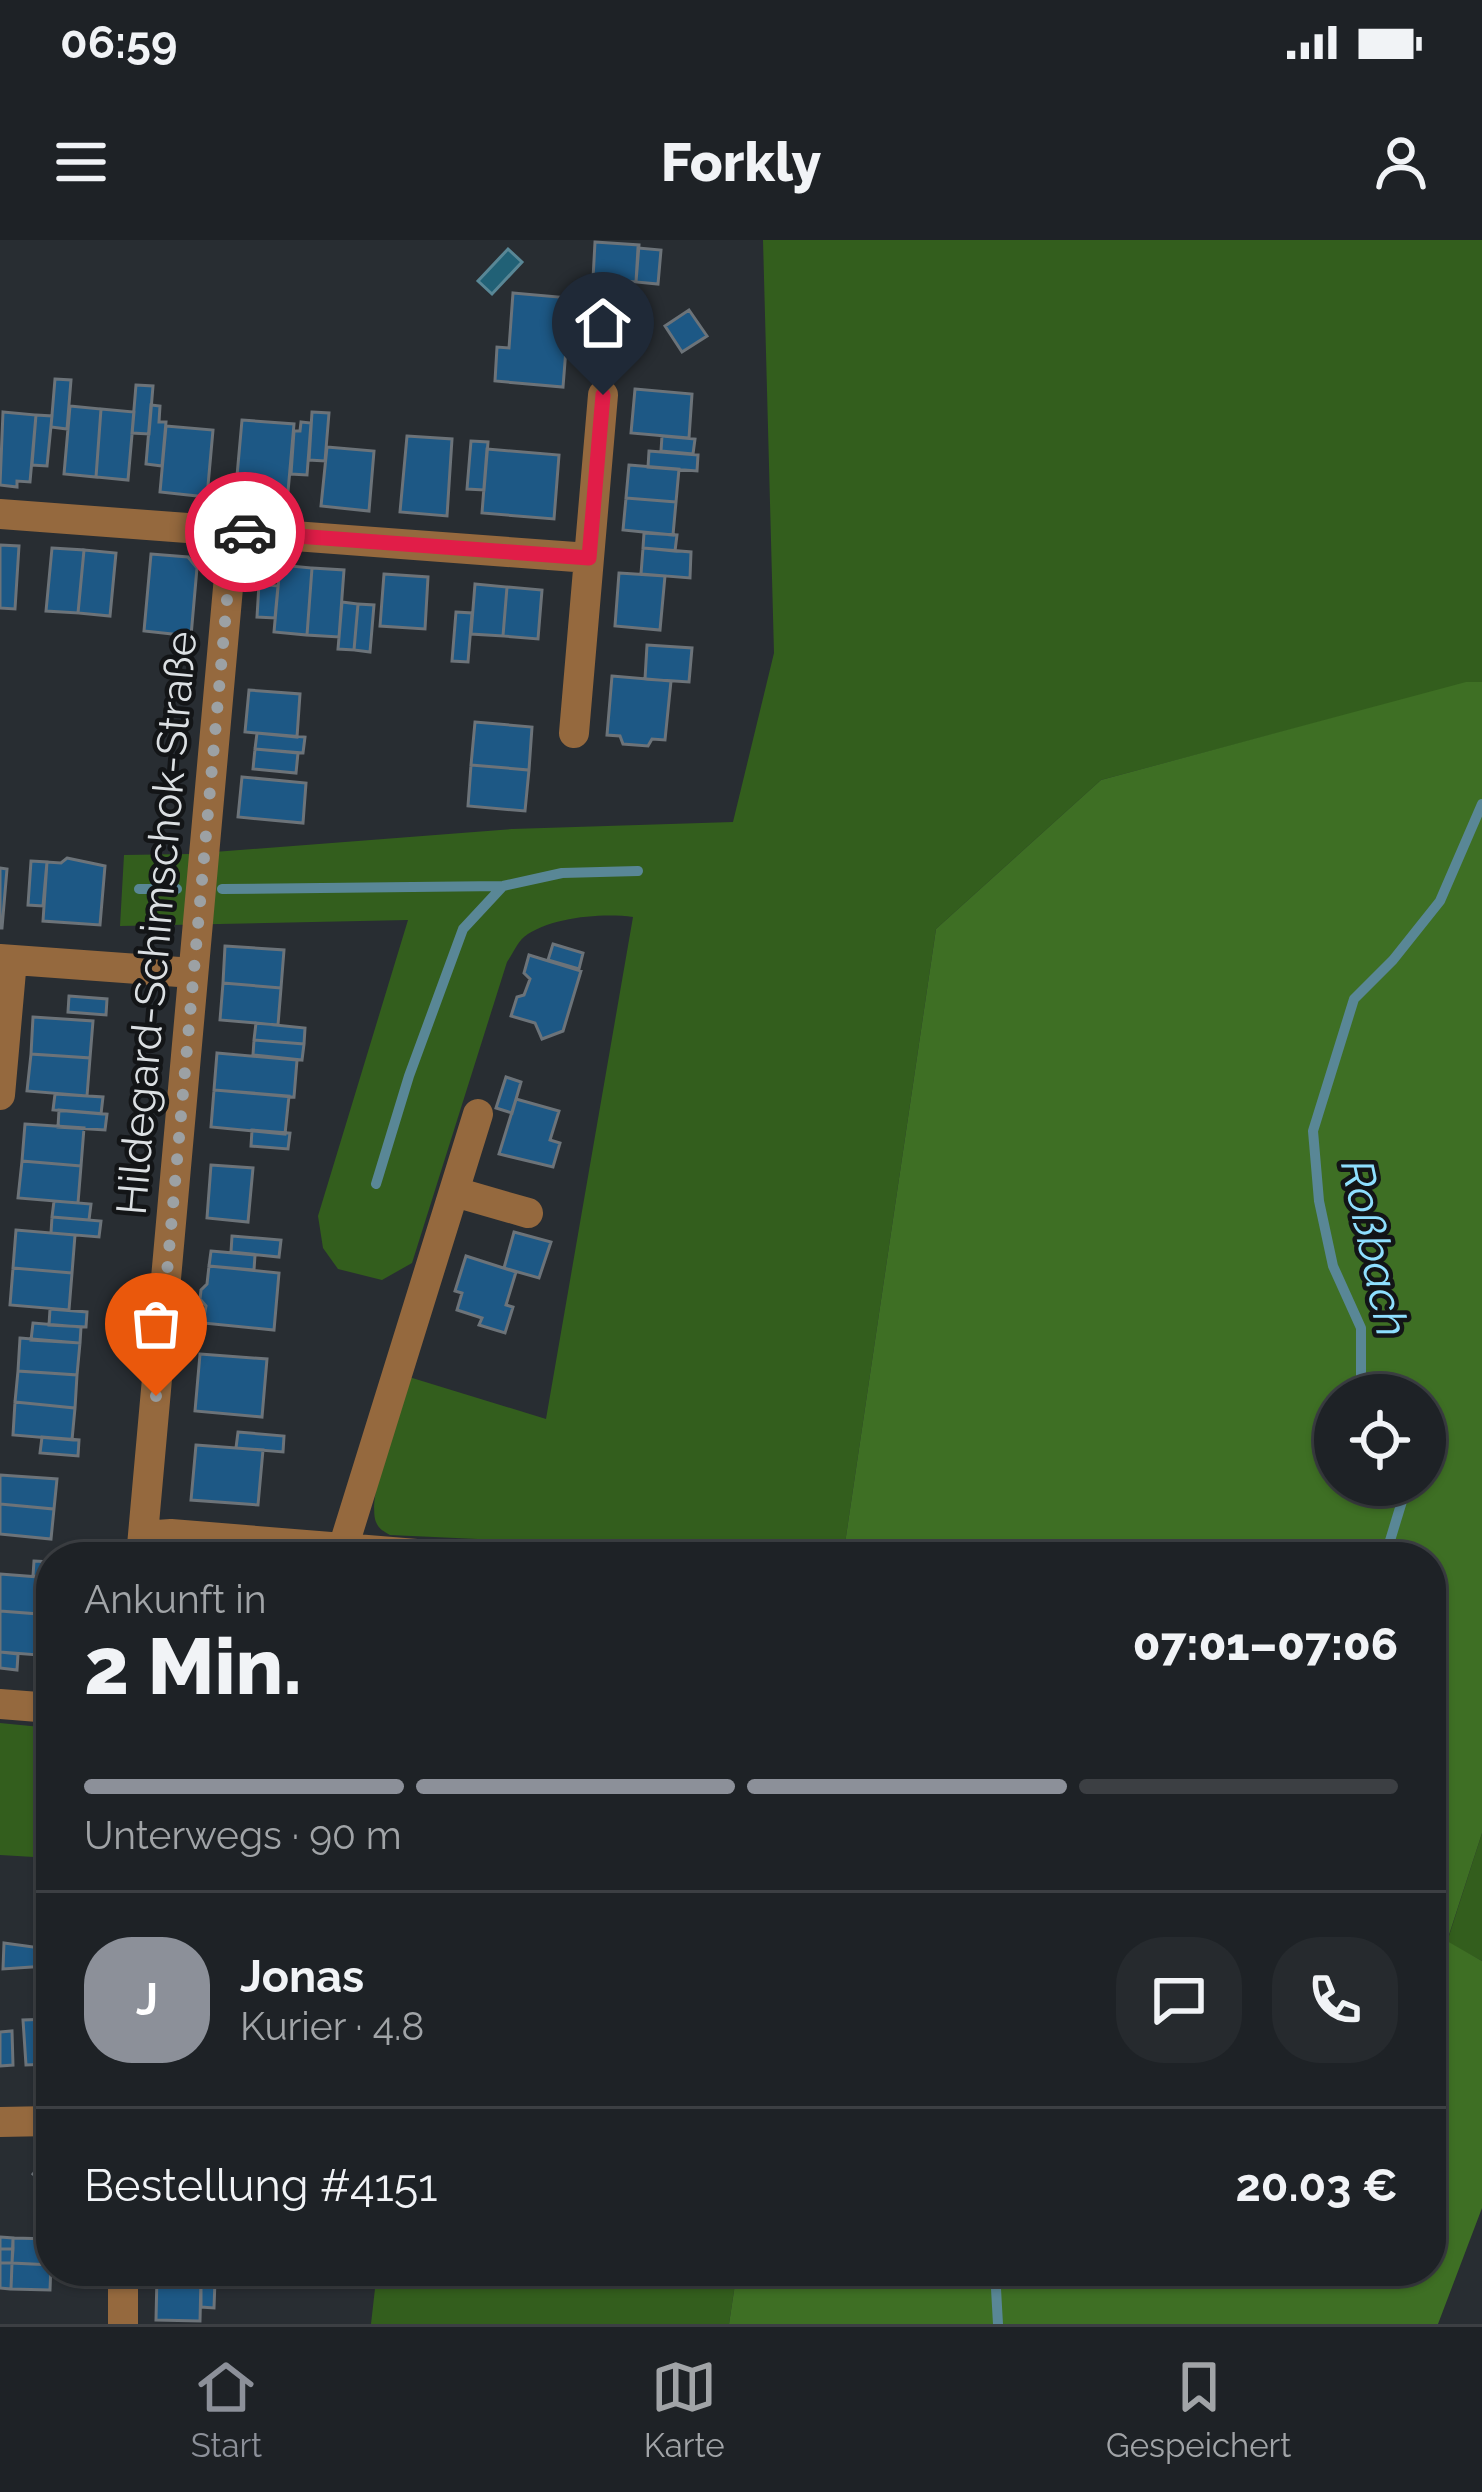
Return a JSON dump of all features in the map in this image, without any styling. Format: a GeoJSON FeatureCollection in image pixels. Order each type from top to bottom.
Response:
{"type":"FeatureCollection","features":[{"type":"Feature","properties":{"kind":"street"},"geometry":{"type":"LineString","coordinates":[[574,733],[603,395]]}},
{"type":"Feature","properties":{"kind":"street"},"geometry":{"type":"LineString","coordinates":[[0,514],[589,558]]}},
{"type":"Feature","properties":{"kind":"street","name":"Hildegard-Schimschok-Straße"},"geometry":{"type":"LineString","coordinates":[[142,1542],[233,532]]}},
{"type":"Feature","properties":{"kind":"street"},"geometry":{"type":"LineString","coordinates":[[0,1095],[6,960],[193,974]]}},
{"type":"Feature","properties":{"kind":"street"},"geometry":{"type":"LineString","coordinates":[[346,1542],[478,1114]]}},
{"type":"Feature","properties":{"kind":"street"},"geometry":{"type":"LineString","coordinates":[[455,1192],[528,1213]]}},
{"type":"Feature","properties":{"kind":"street","name":"Hildegard-Schimschok-Straße"},"geometry":{"type":"LineString","coordinates":[[153,1542],[171,1534],[270,1542]]}},
{"type":"Feature","properties":{"kind":"street"},"geometry":{"type":"LineString","coordinates":[[0,1705],[36,1707]]}},
{"type":"Feature","properties":{"kind":"street"},"geometry":{"type":"LineString","coordinates":[[0,2122],[36,2121]]}},
{"type":"Feature","properties":{"kind":"street"},"geometry":{"type":"LineString","coordinates":[[122,2324],[123,2286]]}},
{"type":"Feature","properties":{"kind":"green space"},"geometry":{"type":"Polygon","coordinates":[[[763,240],[1482,240],[1482,682],[1101,780],[936,929],[845,1542],[522,1542],[390,1535],[376,1522],[376,1493],[409,1377],[546,1419],[633,917],[562,921],[535,930],[519,942],[507,962],[412,1263],[382,1280],[338,1269],[323,1248],[318,1216],[408,920],[120,926],[124,855],[512,829],[733,822],[774,653],[763,240]]]}},
{"type":"Feature","properties":{"kind":"green space"},"geometry":{"type":"Polygon","coordinates":[[[1466,682],[1482,682],[1482,1833],[1447,1941],[1482,1961],[1482,2208],[1438,2324],[729,2324],[735,2286],[1446,2286],[1446,1542],[845,1542],[936,929],[1101,780],[1466,682]]]}},
{"type":"Feature","properties":{"kind":"green space"},"geometry":{"type":"Polygon","coordinates":[[[0,1723],[36,1727],[36,1857],[0,1855],[0,1723]]]}},
{"type":"Feature","properties":{"kind":"green space"},"geometry":{"type":"Polygon","coordinates":[[[1482,1833],[1482,1961],[1447,1942],[1482,1833]]]}},
{"type":"Feature","properties":{"kind":"green space"},"geometry":{"type":"Polygon","coordinates":[[[375,2286],[735,2286],[729,2324],[371,2324],[375,2286]]]}},
{"type":"Feature","properties":{"kind":"water"},"geometry":{"type":"Polygon","coordinates":[[[508,249],[522,262],[492,294],[478,281],[508,249]]]}},
{"type":"Feature","properties":{"kind":"building"},"geometry":{"type":"Polygon","coordinates":[[[595,242],[639,245],[636,282],[593,279],[595,242]]]}},
{"type":"Feature","properties":{"kind":"building"},"geometry":{"type":"Polygon","coordinates":[[[638,248],[661,250],[658,284],[636,282],[638,248]]]}},
{"type":"Feature","properties":{"kind":"building"},"geometry":{"type":"Polygon","coordinates":[[[513,293],[570,298],[563,387],[495,381],[497,347],[509,348],[513,293]]]}},
{"type":"Feature","properties":{"kind":"building"},"geometry":{"type":"Polygon","coordinates":[[[689,310],[707,336],[682,352],[665,326],[689,310]]]}},
{"type":"Feature","properties":{"kind":"building"},"geometry":{"type":"Polygon","coordinates":[[[55,379],[71,380],[67,429],[51,427],[55,379]]]}},
{"type":"Feature","properties":{"kind":"building"},"geometry":{"type":"Polygon","coordinates":[[[136,385],[153,386],[149,434],[132,433],[136,385]]]}},
{"type":"Feature","properties":{"kind":"building"},"geometry":{"type":"Polygon","coordinates":[[[635,389],[692,394],[689,438],[631,433],[635,389]]]}},
{"type":"Feature","properties":{"kind":"building"},"geometry":{"type":"Polygon","coordinates":[[[151,405],[160,406],[159,422],[166,422],[162,466],[146,464],[151,405]]]}},
{"type":"Feature","properties":{"kind":"building"},"geometry":{"type":"Polygon","coordinates":[[[70,406],[101,409],[96,477],[64,474],[70,406]]]}},
{"type":"Feature","properties":{"kind":"building"},"geometry":{"type":"Polygon","coordinates":[[[101,409],[134,412],[128,480],[96,477],[101,409]]]}},
{"type":"Feature","properties":{"kind":"building"},"geometry":{"type":"Polygon","coordinates":[[[3,412],[36,415],[30,482],[17,481],[17,487],[0,485],[3,412]]]}},
{"type":"Feature","properties":{"kind":"building"},"geometry":{"type":"Polygon","coordinates":[[[312,412],[329,413],[325,461],[309,460],[312,412]]]}},
{"type":"Feature","properties":{"kind":"building"},"geometry":{"type":"Polygon","coordinates":[[[36,415],[52,416],[47,466],[32,465],[36,415]]]}},
{"type":"Feature","properties":{"kind":"building"},"geometry":{"type":"Polygon","coordinates":[[[242,420],[294,424],[287,503],[235,498],[242,420]]]}},
{"type":"Feature","properties":{"kind":"building"},"geometry":{"type":"Polygon","coordinates":[[[301,422],[311,423],[307,475],[291,474],[294,431],[300,431],[301,422]]]}},
{"type":"Feature","properties":{"kind":"building"},"geometry":{"type":"Polygon","coordinates":[[[166,426],[213,430],[207,497],[160,492],[166,426]]]}},
{"type":"Feature","properties":{"kind":"building"},"geometry":{"type":"Polygon","coordinates":[[[407,436],[452,439],[447,516],[400,512],[407,436]]]}},
{"type":"Feature","properties":{"kind":"building"},"geometry":{"type":"Polygon","coordinates":[[[662,436],[695,439],[693,454],[661,451],[662,436]]]}},
{"type":"Feature","properties":{"kind":"building"},"geometry":{"type":"Polygon","coordinates":[[[471,441],[488,442],[484,490],[467,489],[471,441]]]}},
{"type":"Feature","properties":{"kind":"building"},"geometry":{"type":"Polygon","coordinates":[[[327,447],[374,451],[369,511],[321,506],[327,447]]]}},
{"type":"Feature","properties":{"kind":"building"},"geometry":{"type":"Polygon","coordinates":[[[487,449],[559,455],[554,519],[482,513],[487,449]]]}},
{"type":"Feature","properties":{"kind":"building"},"geometry":{"type":"Polygon","coordinates":[[[649,451],[698,455],[697,471],[648,467],[649,451]]]}},
{"type":"Feature","properties":{"kind":"building"},"geometry":{"type":"Polygon","coordinates":[[[629,465],[679,469],[676,502],[626,498],[629,465]]]}},
{"type":"Feature","properties":{"kind":"building"},"geometry":{"type":"Polygon","coordinates":[[[626,498],[676,502],[673,535],[623,530],[626,498]]]}},
{"type":"Feature","properties":{"kind":"building"},"geometry":{"type":"Polygon","coordinates":[[[644,533],[677,535],[675,551],[643,548],[644,533]]]}},
{"type":"Feature","properties":{"kind":"building"},"geometry":{"type":"Polygon","coordinates":[[[0,545],[19,546],[15,609],[0,608],[0,545]]]}},
{"type":"Feature","properties":{"kind":"building"},"geometry":{"type":"Polygon","coordinates":[[[52,548],[84,550],[78,613],[46,611],[52,548]]]}},
{"type":"Feature","properties":{"kind":"building"},"geometry":{"type":"Polygon","coordinates":[[[643,548],[691,552],[690,578],[641,574],[643,548]]]}},
{"type":"Feature","properties":{"kind":"building"},"geometry":{"type":"Polygon","coordinates":[[[84,550],[116,553],[110,616],[78,613],[84,550]]]}},
{"type":"Feature","properties":{"kind":"building"},"geometry":{"type":"Polygon","coordinates":[[[151,554],[188,557],[197,568],[191,636],[144,631],[151,554]]]}},
{"type":"Feature","properties":{"kind":"building"},"geometry":{"type":"Polygon","coordinates":[[[280,565],[312,568],[307,635],[274,632],[280,565]]]}},
{"type":"Feature","properties":{"kind":"building"},"geometry":{"type":"Polygon","coordinates":[[[312,568],[344,570],[339,637],[307,635],[312,568]]]}},
{"type":"Feature","properties":{"kind":"building"},"geometry":{"type":"Polygon","coordinates":[[[619,573],[665,576],[660,630],[615,626],[619,573]]]}},
{"type":"Feature","properties":{"kind":"building"},"geometry":{"type":"Polygon","coordinates":[[[384,574],[428,577],[425,629],[380,626],[384,574]]]}},
{"type":"Feature","properties":{"kind":"building"},"geometry":{"type":"Polygon","coordinates":[[[259,584],[278,586],[275,618],[257,617],[259,584]]]}},
{"type":"Feature","properties":{"kind":"building"},"geometry":{"type":"Polygon","coordinates":[[[475,584],[507,587],[503,636],[471,634],[475,584]]]}},
{"type":"Feature","properties":{"kind":"building"},"geometry":{"type":"Polygon","coordinates":[[[507,587],[542,590],[538,639],[503,636],[507,587]]]}},
{"type":"Feature","properties":{"kind":"building"},"geometry":{"type":"Polygon","coordinates":[[[342,602],[358,604],[354,650],[338,649],[342,602]]]}},
{"type":"Feature","properties":{"kind":"building"},"geometry":{"type":"Polygon","coordinates":[[[358,604],[374,605],[370,652],[354,650],[358,604]]]}},
{"type":"Feature","properties":{"kind":"building"},"geometry":{"type":"Polygon","coordinates":[[[456,612],[472,613],[468,662],[452,661],[456,612]]]}},
{"type":"Feature","properties":{"kind":"building"},"geometry":{"type":"Polygon","coordinates":[[[647,645],[692,648],[689,682],[645,679],[647,645]]]}},
{"type":"Feature","properties":{"kind":"building"},"geometry":{"type":"Polygon","coordinates":[[[612,676],[671,681],[665,740],[652,739],[648,746],[623,744],[620,736],[607,735],[612,676]]]}},
{"type":"Feature","properties":{"kind":"building"},"geometry":{"type":"Polygon","coordinates":[[[249,690],[300,694],[297,737],[245,732],[249,690]]]}},
{"type":"Feature","properties":{"kind":"building"},"geometry":{"type":"Polygon","coordinates":[[[475,722],[532,727],[529,770],[471,765],[475,722]]]}},
{"type":"Feature","properties":{"kind":"building"},"geometry":{"type":"Polygon","coordinates":[[[257,733],[305,737],[303,753],[255,749],[257,733]]]}},
{"type":"Feature","properties":{"kind":"building"},"geometry":{"type":"Polygon","coordinates":[[[255,749],[298,753],[296,773],[253,769],[255,749]]]}},
{"type":"Feature","properties":{"kind":"building"},"geometry":{"type":"Polygon","coordinates":[[[471,765],[529,770],[525,811],[468,806],[471,765]]]}},
{"type":"Feature","properties":{"kind":"building"},"geometry":{"type":"Polygon","coordinates":[[[242,777],[306,783],[303,823],[238,817],[242,777]]]}},
{"type":"Feature","properties":{"kind":"building"},"geometry":{"type":"Polygon","coordinates":[[[67,858],[105,866],[100,925],[43,921],[47,862],[61,863],[67,858]]]}},
{"type":"Feature","properties":{"kind":"building"},"geometry":{"type":"Polygon","coordinates":[[[31,861],[47,862],[43,906],[28,905],[31,861]]]}},
{"type":"Feature","properties":{"kind":"building"},"geometry":{"type":"Polygon","coordinates":[[[0,868],[7,869],[2,928],[0,928],[0,868]]]}},
{"type":"Feature","properties":{"kind":"building"},"geometry":{"type":"Polygon","coordinates":[[[553,944],[583,953],[579,969],[548,960],[553,944]]]}},
{"type":"Feature","properties":{"kind":"building"},"geometry":{"type":"Polygon","coordinates":[[[225,946],[284,950],[281,988],[223,983],[225,946]]]}},
{"type":"Feature","properties":{"kind":"building"},"geometry":{"type":"Polygon","coordinates":[[[529,955],[581,971],[563,1031],[542,1039],[535,1023],[511,1016],[530,979],[524,973],[529,955]]]}},
{"type":"Feature","properties":{"kind":"building"},"geometry":{"type":"Polygon","coordinates":[[[223,983],[281,988],[278,1025],[220,1020],[223,983]]]}},
{"type":"Feature","properties":{"kind":"building"},"geometry":{"type":"Polygon","coordinates":[[[69,996],[107,999],[106,1015],[68,1012],[69,996]]]}},
{"type":"Feature","properties":{"kind":"building"},"geometry":{"type":"Polygon","coordinates":[[[33,1017],[93,1021],[90,1058],[31,1054],[33,1017]]]}},
{"type":"Feature","properties":{"kind":"building"},"geometry":{"type":"Polygon","coordinates":[[[256,1023],[305,1028],[304,1044],[254,1040],[256,1023]]]}},
{"type":"Feature","properties":{"kind":"building"},"geometry":{"type":"Polygon","coordinates":[[[254,1040],[304,1044],[302,1060],[253,1055],[254,1040]]]}},
{"type":"Feature","properties":{"kind":"building"},"geometry":{"type":"Polygon","coordinates":[[[217,1053],[297,1060],[294,1097],[214,1090],[217,1053]]]}},
{"type":"Feature","properties":{"kind":"building"},"geometry":{"type":"Polygon","coordinates":[[[31,1054],[90,1058],[87,1096],[27,1091],[31,1054]]]}},
{"type":"Feature","properties":{"kind":"building"},"geometry":{"type":"Polygon","coordinates":[[[506,1077],[521,1082],[512,1113],[496,1108],[506,1077]]]}},
{"type":"Feature","properties":{"kind":"building"},"geometry":{"type":"Polygon","coordinates":[[[214,1090],[289,1096],[285,1134],[211,1127],[214,1090]]]}},
{"type":"Feature","properties":{"kind":"building"},"geometry":{"type":"Polygon","coordinates":[[[55,1094],[103,1097],[101,1114],[53,1110],[55,1094]]]}},
{"type":"Feature","properties":{"kind":"building"},"geometry":{"type":"Polygon","coordinates":[[[516,1099],[559,1111],[550,1140],[560,1143],[553,1167],[499,1154],[516,1099]]]}},
{"type":"Feature","properties":{"kind":"building"},"geometry":{"type":"Polygon","coordinates":[[[59,1110],[107,1114],[105,1130],[58,1127],[59,1110]]]}},
{"type":"Feature","properties":{"kind":"building"},"geometry":{"type":"Polygon","coordinates":[[[25,1124],[84,1128],[81,1166],[22,1161],[25,1124]]]}},
{"type":"Feature","properties":{"kind":"building"},"geometry":{"type":"Polygon","coordinates":[[[252,1130],[290,1133],[288,1149],[251,1146],[252,1130]]]}},
{"type":"Feature","properties":{"kind":"building"},"geometry":{"type":"Polygon","coordinates":[[[22,1161],[81,1166],[78,1203],[18,1198],[22,1161]]]}},
{"type":"Feature","properties":{"kind":"building"},"geometry":{"type":"Polygon","coordinates":[[[211,1165],[253,1168],[248,1222],[207,1218],[211,1165]]]}},
{"type":"Feature","properties":{"kind":"building"},"geometry":{"type":"Polygon","coordinates":[[[54,1201],[91,1204],[89,1220],[52,1217],[54,1201]]]}},
{"type":"Feature","properties":{"kind":"building"},"geometry":{"type":"Polygon","coordinates":[[[52,1217],[101,1221],[99,1237],[51,1233],[52,1217]]]}},
{"type":"Feature","properties":{"kind":"building"},"geometry":{"type":"Polygon","coordinates":[[[16,1230],[75,1235],[72,1273],[13,1268],[16,1230]]]}},
{"type":"Feature","properties":{"kind":"building"},"geometry":{"type":"Polygon","coordinates":[[[514,1232],[551,1242],[539,1278],[504,1268],[514,1232]]]}},
{"type":"Feature","properties":{"kind":"building"},"geometry":{"type":"Polygon","coordinates":[[[232,1236],[281,1240],[279,1257],[231,1252],[232,1236]]]}},
{"type":"Feature","properties":{"kind":"building"},"geometry":{"type":"Polygon","coordinates":[[[211,1251],[255,1255],[254,1270],[209,1266],[211,1251]]]}},
{"type":"Feature","properties":{"kind":"building"},"geometry":{"type":"Polygon","coordinates":[[[466,1256],[516,1272],[506,1305],[513,1307],[505,1333],[479,1325],[482,1318],[457,1310],[462,1293],[455,1291],[466,1256]]]}},
{"type":"Feature","properties":{"kind":"building"},"geometry":{"type":"Polygon","coordinates":[[[209,1266],[279,1273],[274,1330],[203,1323],[206,1306],[200,1299],[209,1266]]]}},
{"type":"Feature","properties":{"kind":"building"},"geometry":{"type":"Polygon","coordinates":[[[13,1268],[72,1273],[69,1310],[10,1305],[13,1268]]]}},
{"type":"Feature","properties":{"kind":"building"},"geometry":{"type":"Polygon","coordinates":[[[50,1309],[87,1312],[86,1327],[49,1325],[50,1309]]]}},
{"type":"Feature","properties":{"kind":"building"},"geometry":{"type":"Polygon","coordinates":[[[33,1323],[81,1327],[80,1343],[31,1340],[33,1323]]]}},
{"type":"Feature","properties":{"kind":"building"},"geometry":{"type":"Polygon","coordinates":[[[20,1338],[80,1343],[77,1375],[18,1371],[20,1338]]]}},
{"type":"Feature","properties":{"kind":"building"},"geometry":{"type":"Polygon","coordinates":[[[200,1354],[267,1359],[262,1417],[195,1411],[200,1354]]]}},
{"type":"Feature","properties":{"kind":"building"},"geometry":{"type":"Polygon","coordinates":[[[18,1371],[77,1375],[75,1408],[15,1402],[18,1371]]]}},
{"type":"Feature","properties":{"kind":"building"},"geometry":{"type":"Polygon","coordinates":[[[15,1402],[75,1408],[72,1440],[13,1435],[15,1402]]]}},
{"type":"Feature","properties":{"kind":"building"},"geometry":{"type":"Polygon","coordinates":[[[238,1432],[284,1436],[283,1452],[236,1448],[238,1432]]]}},
{"type":"Feature","properties":{"kind":"building"},"geometry":{"type":"Polygon","coordinates":[[[42,1437],[79,1440],[78,1456],[40,1453],[42,1437]]]}},
{"type":"Feature","properties":{"kind":"building"},"geometry":{"type":"Polygon","coordinates":[[[196,1445],[263,1450],[258,1505],[191,1500],[196,1445]]]}},
{"type":"Feature","properties":{"kind":"building"},"geometry":{"type":"Polygon","coordinates":[[[0,1475],[57,1479],[54,1509],[0,1504],[0,1475]]]}},
{"type":"Feature","properties":{"kind":"building"},"geometry":{"type":"Polygon","coordinates":[[[0,1504],[54,1509],[51,1539],[0,1534],[0,1504]]]}},
{"type":"Feature","properties":{"kind":"building"},"geometry":{"type":"Polygon","coordinates":[[[0,1574],[36,1577],[36,1614],[0,1611],[0,1574]]]}},
{"type":"Feature","properties":{"kind":"building"},"geometry":{"type":"Polygon","coordinates":[[[0,1611],[36,1614],[36,1655],[0,1652],[0,1611]]]}},
{"type":"Feature","properties":{"kind":"building"},"geometry":{"type":"Polygon","coordinates":[[[0,1652],[18,1654],[17,1670],[0,1668],[0,1652]]]}},
{"type":"Feature","properties":{"kind":"building"},"geometry":{"type":"Polygon","coordinates":[[[4,1943],[36,1947],[36,1967],[3,1969],[4,1943]]]}},
{"type":"Feature","properties":{"kind":"building"},"geometry":{"type":"Polygon","coordinates":[[[23,2020],[36,2020],[36,2065],[26,2065],[23,2020]]]}},
{"type":"Feature","properties":{"kind":"building"},"geometry":{"type":"Polygon","coordinates":[[[12,2031],[13,2065],[0,2066],[0,2032],[12,2031]]]}},
{"type":"Feature","properties":{"kind":"building"},"geometry":{"type":"Polygon","coordinates":[[[0,2237],[13,2238],[13,2249],[0,2249],[0,2237]]]}},
{"type":"Feature","properties":{"kind":"building"},"geometry":{"type":"Polygon","coordinates":[[[13,2238],[36,2239],[36,2264],[12,2263],[13,2238]]]}},
{"type":"Feature","properties":{"kind":"building"},"geometry":{"type":"Polygon","coordinates":[[[0,2249],[13,2249],[12,2263],[0,2263],[0,2249]]]}},
{"type":"Feature","properties":{"kind":"building"},"geometry":{"type":"Polygon","coordinates":[[[0,2263],[12,2263],[11,2289],[0,2288],[0,2263]]]}},
{"type":"Feature","properties":{"kind":"building"},"geometry":{"type":"Polygon","coordinates":[[[12,2263],[36,2264],[36,2286],[50,2286],[50,2290],[11,2289],[12,2263]]]}},
{"type":"Feature","properties":{"kind":"building"},"geometry":{"type":"Polygon","coordinates":[[[157,2286],[201,2286],[200,2321],[156,2320],[157,2286]]]}},
{"type":"Feature","properties":{"kind":"building"},"geometry":{"type":"Polygon","coordinates":[[[201,2286],[215,2286],[214,2308],[201,2307],[201,2286]]]}},
{"type":"Feature","properties":{"kind":"waterway","name":"Roßbach"},"geometry":{"type":"LineString","coordinates":[[1361,1374],[1361,1328],[1333,1266],[1319,1201],[1313,1131],[1354,999],[1440,901],[1482,804]]}},
{"type":"Feature","properties":{"kind":"waterway"},"geometry":{"type":"LineString","coordinates":[[222,889],[503,886],[562,873],[638,871]]}},
{"type":"Feature","properties":{"kind":"waterway"},"geometry":{"type":"LineString","coordinates":[[376,1184],[409,1076],[463,929],[503,886]]}},
{"type":"Feature","properties":{"kind":"waterway"},"geometry":{"type":"LineString","coordinates":[[139,889],[177,889]]}},
{"type":"Feature","properties":{"kind":"waterway","name":"Roßbach"},"geometry":{"type":"LineString","coordinates":[[1390,1542],[1401,1506]]}},
{"type":"Feature","properties":{"kind":"waterway","name":"Roßbach"},"geometry":{"type":"LineString","coordinates":[[996,2286],[998,2324]]}},
{"type":"Feature","properties":{"kind":"way so far"},"geometry":{"type":"LineString","coordinates":[[156,1396],[233,532],[245,532]]}},
{"type":"Feature","properties":{"kind":"route"},"geometry":{"type":"LineString","coordinates":[[245,532],[589,558],[603,395]]}}]}
